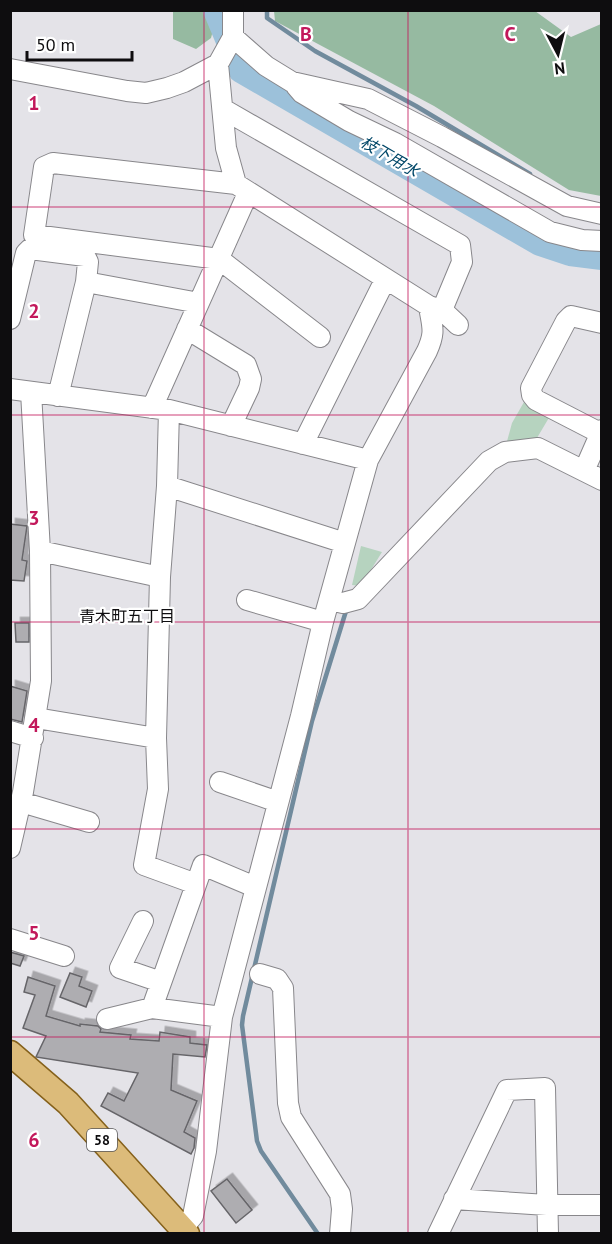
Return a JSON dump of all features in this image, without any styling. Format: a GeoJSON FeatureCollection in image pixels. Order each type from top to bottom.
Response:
{"type":"FeatureCollection","features":[{"type":"Feature","properties":{"kind":"main road","name":"58"},"geometry":{"type":"LineString","coordinates":[[10,1053],[68,1103],[185,1231]]}},
{"type":"Feature","properties":{"kind":"street"},"geometry":{"type":"LineString","coordinates":[[10,69],[146,93],[184,82],[218,64],[233,37],[232,10]]}},
{"type":"Feature","properties":{"kind":"street"},"geometry":{"type":"LineString","coordinates":[[233,37],[266,66],[292,82],[302,93],[349,121],[395,143],[550,232],[582,240],[602,241]]}},
{"type":"Feature","properties":{"kind":"street"},"geometry":{"type":"LineString","coordinates":[[196,884],[144,865],[158,789],[156,738],[160,578],[167,486],[160,409],[188,329],[219,259],[242,189],[226,148],[218,64]]}},
{"type":"Feature","properties":{"kind":"street"},"geometry":{"type":"LineString","coordinates":[[292,82],[368,99],[567,206],[602,213]]}},
{"type":"Feature","properties":{"kind":"street"},"geometry":{"type":"LineString","coordinates":[[185,1231],[193,1216],[206,1151],[222,1017],[247,969],[255,887],[323,622],[368,460],[434,337],[435,308],[462,262],[460,245],[223,109]]}},
{"type":"Feature","properties":{"kind":"street"},"geometry":{"type":"LineString","coordinates":[[320,337],[219,259],[34,234],[44,167],[53,163],[242,189],[386,280],[435,308],[458,325]]}},
{"type":"Feature","properties":{"kind":"street"},"geometry":{"type":"LineString","coordinates":[[10,319],[26,253],[30,249],[85,256],[88,262],[86,282],[58,396]]}},
{"type":"Feature","properties":{"kind":"street"},"geometry":{"type":"LineString","coordinates":[[303,444],[386,280]]}},
{"type":"Feature","properties":{"kind":"street"},"geometry":{"type":"LineString","coordinates":[[86,282],[199,303]]}},
{"type":"Feature","properties":{"kind":"street"},"geometry":{"type":"LineString","coordinates":[[584,471],[601,432],[536,400],[531,388],[566,321],[571,316],[602,323]]}},
{"type":"Feature","properties":{"kind":"street"},"geometry":{"type":"LineString","coordinates":[[188,329],[246,366],[250,379],[249,388],[231,426]]}},
{"type":"Feature","properties":{"kind":"street"},"geometry":{"type":"LineString","coordinates":[[10,389],[160,409],[368,460]]}},
{"type":"Feature","properties":{"kind":"street"},"geometry":{"type":"LineString","coordinates":[[10,848],[18,794],[33,738],[41,681],[40,551],[31,392]]}},
{"type":"Feature","properties":{"kind":"street"},"geometry":{"type":"LineString","coordinates":[[330,600],[343,603],[358,599],[489,460],[505,452],[538,448],[602,480]]}},
{"type":"Feature","properties":{"kind":"street"},"geometry":{"type":"LineString","coordinates":[[167,486],[345,543]]}},
{"type":"Feature","properties":{"kind":"street"},"geometry":{"type":"LineString","coordinates":[[40,551],[160,578]]}},
{"type":"Feature","properties":{"kind":"street"},"geometry":{"type":"LineString","coordinates":[[247,600],[323,622]]}},
{"type":"Feature","properties":{"kind":"street"},"geometry":{"type":"LineString","coordinates":[[36,718],[156,738]]}},
{"type":"Feature","properties":{"kind":"street"},"geometry":{"type":"LineString","coordinates":[[10,731],[33,738]]}},
{"type":"Feature","properties":{"kind":"street"},"geometry":{"type":"LineString","coordinates":[[220,782],[278,802]]}},
{"type":"Feature","properties":{"kind":"street"},"geometry":{"type":"LineString","coordinates":[[18,794],[89,822]]}},
{"type":"Feature","properties":{"kind":"street"},"geometry":{"type":"LineString","coordinates":[[152,1008],[203,865],[255,887]]}},
{"type":"Feature","properties":{"kind":"street"},"geometry":{"type":"LineString","coordinates":[[143,921],[120,968],[161,982]]}},
{"type":"Feature","properties":{"kind":"street"},"geometry":{"type":"LineString","coordinates":[[10,939],[64,956]]}},
{"type":"Feature","properties":{"kind":"street"},"geometry":{"type":"LineString","coordinates":[[247,969],[277,979],[283,988],[289,1110],[291,1117],[340,1194],[342,1209],[340,1233]]}},
{"type":"Feature","properties":{"kind":"street"},"geometry":{"type":"LineString","coordinates":[[107,1019],[152,1008],[222,1017]]}},
{"type":"Feature","properties":{"kind":"street"},"geometry":{"type":"LineString","coordinates":[[438,1233],[507,1090],[545,1088],[548,1233]]}},
{"type":"Feature","properties":{"kind":"street"},"geometry":{"type":"LineString","coordinates":[[454,1199],[547,1205],[602,1205]]}},
{"type":"Feature","properties":{"kind":"green space"},"geometry":{"type":"Polygon","coordinates":[[[173,11],[218,11],[211,38],[196,49],[173,39],[173,11]]]}},
{"type":"Feature","properties":{"kind":"green space"},"geometry":{"type":"Polygon","coordinates":[[[274,11],[535,11],[571,37],[601,24],[601,196],[569,190],[434,106],[275,21],[274,11]]]}},
{"type":"Feature","properties":{"kind":"green space"},"geometry":{"type":"Polygon","coordinates":[[[524,402],[550,416],[534,443],[506,445],[512,423],[524,402]]]}},
{"type":"Feature","properties":{"kind":"green space"},"geometry":{"type":"Polygon","coordinates":[[[361,546],[382,552],[361,586],[352,585],[361,546]]]}},
{"type":"Feature","properties":{"kind":"building"},"geometry":{"type":"Polygon","coordinates":[[[10,524],[27,526],[22,560],[27,561],[24,581],[10,580],[10,524]]]}},
{"type":"Feature","properties":{"kind":"building"},"geometry":{"type":"Polygon","coordinates":[[[15,623],[29,623],[29,642],[16,642],[15,623]]]}},
{"type":"Feature","properties":{"kind":"building"},"geometry":{"type":"Polygon","coordinates":[[[10,686],[27,691],[22,722],[10,719],[10,686]]]}},
{"type":"Feature","properties":{"kind":"building"},"geometry":{"type":"Polygon","coordinates":[[[10,952],[24,956],[20,966],[10,963],[10,952]]]}},
{"type":"Feature","properties":{"kind":"building"},"geometry":{"type":"Polygon","coordinates":[[[70,973],[82,977],[79,986],[92,991],[86,1007],[60,997],[70,973]]]}},
{"type":"Feature","properties":{"kind":"building"},"geometry":{"type":"Polygon","coordinates":[[[28,977],[55,986],[46,1016],[80,1026],[80,1024],[98,1026],[101,1029],[100,1032],[131,1035],[130,1039],[159,1041],[160,1032],[190,1037],[190,1043],[207,1045],[205,1057],[173,1054],[171,1090],[197,1101],[184,1132],[195,1138],[191,1154],[101,1106],[108,1093],[124,1101],[138,1073],[36,1057],[46,1036],[23,1028],[35,995],[24,992],[28,977]]]}},
{"type":"Feature","properties":{"kind":"building"},"geometry":{"type":"Polygon","coordinates":[[[227,1179],[252,1210],[236,1223],[211,1191],[227,1179]]]}},
{"type":"Feature","properties":{"kind":"waterway","name":"枝下用水"},"geometry":{"type":"LineString","coordinates":[[216,10],[241,70],[540,243],[570,253],[602,257]]}},
{"type":"Feature","properties":{"kind":"waterway"},"geometry":{"type":"LineString","coordinates":[[267,10],[267,18],[315,51],[416,106],[530,174]]}},
{"type":"Feature","properties":{"kind":"waterway"},"geometry":{"type":"LineString","coordinates":[[318,1234],[261,1151],[257,1141],[242,1025],[312,721],[346,611]]}},
{"type":"Feature","properties":{"kind":"district","name":"青木町五丁目"},"geometry":{"type":"Point","coordinates":[127,616]}}]}
